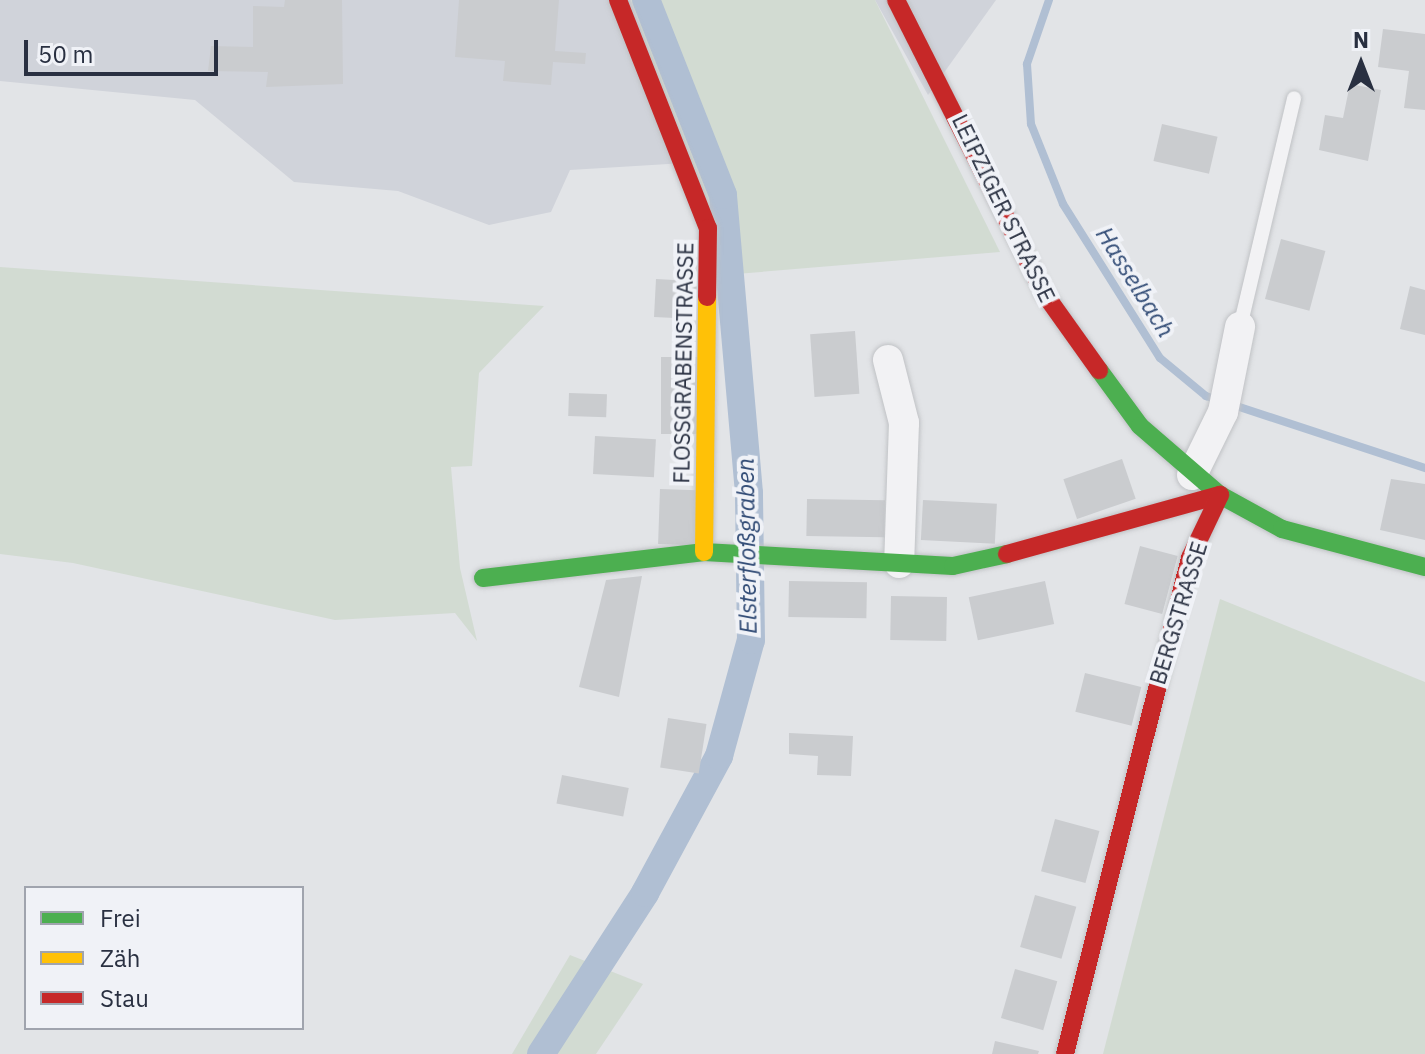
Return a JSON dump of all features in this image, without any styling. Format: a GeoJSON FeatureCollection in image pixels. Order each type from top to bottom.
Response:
{"type":"FeatureCollection","features":[{"type":"Feature","properties":{"kind":"street","name":"FLOSSGRABENSTRASSE"},"geometry":{"type":"LineString","coordinates":[[618,0],[708,228],[704,552]]}},
{"type":"Feature","properties":{"kind":"street","name":"LEIPZIGER STRASSE"},"geometry":{"type":"LineString","coordinates":[[896,0],[1061,322],[1113,395],[1192,475],[1220,495],[1317,543],[1425,567]]}},
{"type":"Feature","properties":{"kind":"street"},"geometry":{"type":"LineString","coordinates":[[1192,475],[1223,412],[1233,377],[1240,327]]}},
{"type":"Feature","properties":{"kind":"street"},"geometry":{"type":"LineString","coordinates":[[888,360],[904,423],[899,563]]}},
{"type":"Feature","properties":{"kind":"street","name":"BERGSTRASSE"},"geometry":{"type":"LineString","coordinates":[[483,578],[704,552],[953,566],[1139,523],[1220,495]]}},
{"type":"Feature","properties":{"kind":"street","name":"BERGSTRASSE"},"geometry":{"type":"LineString","coordinates":[[1065,1054],[1190,558],[1220,495]]}},
{"type":"Feature","properties":{"kind":"lane"},"geometry":{"type":"LineString","coordinates":[[1240,327],[1294,98]]}},
{"type":"Feature","properties":{"kind":"shaded area"},"geometry":{"type":"Polygon","coordinates":[[[0,0],[631,0],[701,162],[570,170],[551,212],[489,225],[398,191],[294,182],[195,100],[0,81],[0,0]]]}},
{"type":"Feature","properties":{"kind":"shaded area"},"geometry":{"type":"Polygon","coordinates":[[[631,0],[875,0],[1000,252],[724,275],[631,0]]]}},
{"type":"Feature","properties":{"kind":"shaded area"},"geometry":{"type":"Polygon","coordinates":[[[875,0],[996,0],[928,95],[875,0]]]}},
{"type":"Feature","properties":{"kind":"shaded area"},"geometry":{"type":"Polygon","coordinates":[[[0,267],[544,306],[479,373],[472,466],[451,467],[460,568],[477,641],[455,613],[335,620],[73,563],[0,554],[0,267]]]}},
{"type":"Feature","properties":{"kind":"shaded area"},"geometry":{"type":"Polygon","coordinates":[[[1220,599],[1425,682],[1425,1054],[1103,1054],[1220,599]]]}},
{"type":"Feature","properties":{"kind":"shaded area"},"geometry":{"type":"Polygon","coordinates":[[[570,955],[643,984],[596,1054],[512,1054],[570,955]]]}},
{"type":"Feature","properties":{"kind":"building"},"geometry":{"type":"Polygon","coordinates":[[[285,0],[342,0],[343,84],[266,87],[268,72],[208,71],[211,46],[253,47],[253,6],[284,7],[285,0]]]}},
{"type":"Feature","properties":{"kind":"building"},"geometry":{"type":"Polygon","coordinates":[[[459,0],[559,0],[555,51],[586,53],[585,64],[553,62],[551,85],[503,81],[505,61],[455,57],[459,0]]]}},
{"type":"Feature","properties":{"kind":"building"},"geometry":{"type":"Polygon","coordinates":[[[1383,29],[1425,34],[1425,110],[1404,108],[1409,71],[1378,67],[1383,29]]]}},
{"type":"Feature","properties":{"kind":"building"},"geometry":{"type":"Polygon","coordinates":[[[1350,84],[1381,90],[1368,161],[1319,150],[1325,115],[1343,118],[1350,84]]]}},
{"type":"Feature","properties":{"kind":"building"},"geometry":{"type":"Polygon","coordinates":[[[1162,124],[1218,137],[1209,174],[1153,161],[1162,124]]]}},
{"type":"Feature","properties":{"kind":"building"},"geometry":{"type":"Polygon","coordinates":[[[1281,239],[1325,251],[1309,311],[1265,299],[1281,239]]]}},
{"type":"Feature","properties":{"kind":"building"},"geometry":{"type":"Polygon","coordinates":[[[656,279],[697,281],[695,319],[654,317],[656,279]]]}},
{"type":"Feature","properties":{"kind":"building"},"geometry":{"type":"Polygon","coordinates":[[[1410,286],[1425,290],[1425,335],[1400,329],[1410,286]]]}},
{"type":"Feature","properties":{"kind":"building"},"geometry":{"type":"Polygon","coordinates":[[[855,331],[859,394],[815,397],[810,334],[855,331]]]}},
{"type":"Feature","properties":{"kind":"building"},"geometry":{"type":"Polygon","coordinates":[[[661,357],[703,357],[703,434],[661,434],[661,357]]]}},
{"type":"Feature","properties":{"kind":"building"},"geometry":{"type":"Polygon","coordinates":[[[569,393],[607,394],[606,417],[568,416],[569,393]]]}},
{"type":"Feature","properties":{"kind":"building"},"geometry":{"type":"Polygon","coordinates":[[[595,436],[656,439],[654,477],[593,474],[595,436]]]}},
{"type":"Feature","properties":{"kind":"building"},"geometry":{"type":"Polygon","coordinates":[[[1122,459],[1136,499],[1077,519],[1063,479],[1122,459]]]}},
{"type":"Feature","properties":{"kind":"building"},"geometry":{"type":"Polygon","coordinates":[[[1391,479],[1425,484],[1425,540],[1380,530],[1391,479]]]}},
{"type":"Feature","properties":{"kind":"building"},"geometry":{"type":"Polygon","coordinates":[[[660,489],[697,490],[695,545],[658,544],[660,489]]]}},
{"type":"Feature","properties":{"kind":"building"},"geometry":{"type":"Polygon","coordinates":[[[807,499],[885,500],[884,537],[806,536],[807,499]]]}},
{"type":"Feature","properties":{"kind":"building"},"geometry":{"type":"Polygon","coordinates":[[[923,500],[997,504],[995,544],[921,540],[923,500]]]}},
{"type":"Feature","properties":{"kind":"building"},"geometry":{"type":"Polygon","coordinates":[[[1140,546],[1178,556],[1162,614],[1124,604],[1140,546]]]}},
{"type":"Feature","properties":{"kind":"building"},"geometry":{"type":"Polygon","coordinates":[[[642,576],[619,697],[579,687],[606,580],[642,576]]]}},
{"type":"Feature","properties":{"kind":"building"},"geometry":{"type":"Polygon","coordinates":[[[789,581],[867,582],[866,618],[788,617],[789,581]]]}},
{"type":"Feature","properties":{"kind":"building"},"geometry":{"type":"Polygon","coordinates":[[[1045,581],[1054,624],[978,640],[969,597],[1045,581]]]}},
{"type":"Feature","properties":{"kind":"building"},"geometry":{"type":"Polygon","coordinates":[[[891,596],[947,597],[946,641],[890,640],[891,596]]]}},
{"type":"Feature","properties":{"kind":"building"},"geometry":{"type":"Polygon","coordinates":[[[1085,673],[1141,687],[1132,726],[1075,712],[1085,673]]]}},
{"type":"Feature","properties":{"kind":"building"},"geometry":{"type":"Polygon","coordinates":[[[668,718],[707,724],[699,773],[660,767],[668,718]]]}},
{"type":"Feature","properties":{"kind":"building"},"geometry":{"type":"Polygon","coordinates":[[[789,733],[853,736],[851,776],[817,775],[818,756],[789,754],[789,733]]]}},
{"type":"Feature","properties":{"kind":"building"},"geometry":{"type":"Polygon","coordinates":[[[562,775],[629,788],[623,816],[556,803],[562,775]]]}},
{"type":"Feature","properties":{"kind":"building"},"geometry":{"type":"Polygon","coordinates":[[[1055,819],[1099,831],[1085,883],[1041,871],[1055,819]]]}},
{"type":"Feature","properties":{"kind":"building"},"geometry":{"type":"Polygon","coordinates":[[[1035,895],[1076,907],[1061,959],[1020,947],[1035,895]]]}},
{"type":"Feature","properties":{"kind":"building"},"geometry":{"type":"Polygon","coordinates":[[[1015,969],[1057,981],[1043,1030],[1001,1018],[1015,969]]]}},
{"type":"Feature","properties":{"kind":"building"},"geometry":{"type":"Polygon","coordinates":[[[995,1041],[1039,1051],[1038,1054],[992,1054],[995,1041]]]}},
{"type":"Feature","properties":{"kind":"waterway","name":"Elsterfloßgraben"},"geometry":{"type":"LineString","coordinates":[[541,1054],[645,893],[719,756],[751,640],[749,493],[723,195],[646,0]]}},
{"type":"Feature","properties":{"kind":"waterway","name":"Hasselbach"},"geometry":{"type":"LineString","coordinates":[[1049,0],[1027,64],[1031,124],[1063,204],[1160,358],[1206,396],[1425,468]]}},
{"type":"Feature","properties":{"kind":"traffic: fast"},"geometry":{"type":"LineString","coordinates":[[1099,370],[1140,426],[1220,495],[1282,529],[1425,567]]}},
{"type":"Feature","properties":{"kind":"traffic: fast"},"geometry":{"type":"LineString","coordinates":[[483,578],[704,552],[953,566],[1007,554]]}},
{"type":"Feature","properties":{"kind":"traffic: slow"},"geometry":{"type":"LineString","coordinates":[[704,552],[707,297]]}},
{"type":"Feature","properties":{"kind":"traffic: jam"},"geometry":{"type":"LineString","coordinates":[[618,0],[708,228],[707,297]]}},
{"type":"Feature","properties":{"kind":"traffic: jam"},"geometry":{"type":"LineString","coordinates":[[896,0],[1044,293],[1099,370]]}},
{"type":"Feature","properties":{"kind":"traffic: jam"},"geometry":{"type":"LineString","coordinates":[[1007,554],[1220,495]]}},
{"type":"Feature","properties":{"kind":"traffic: jam"},"geometry":{"type":"LineString","coordinates":[[1065,1054],[1190,558],[1220,495]]}}]}
